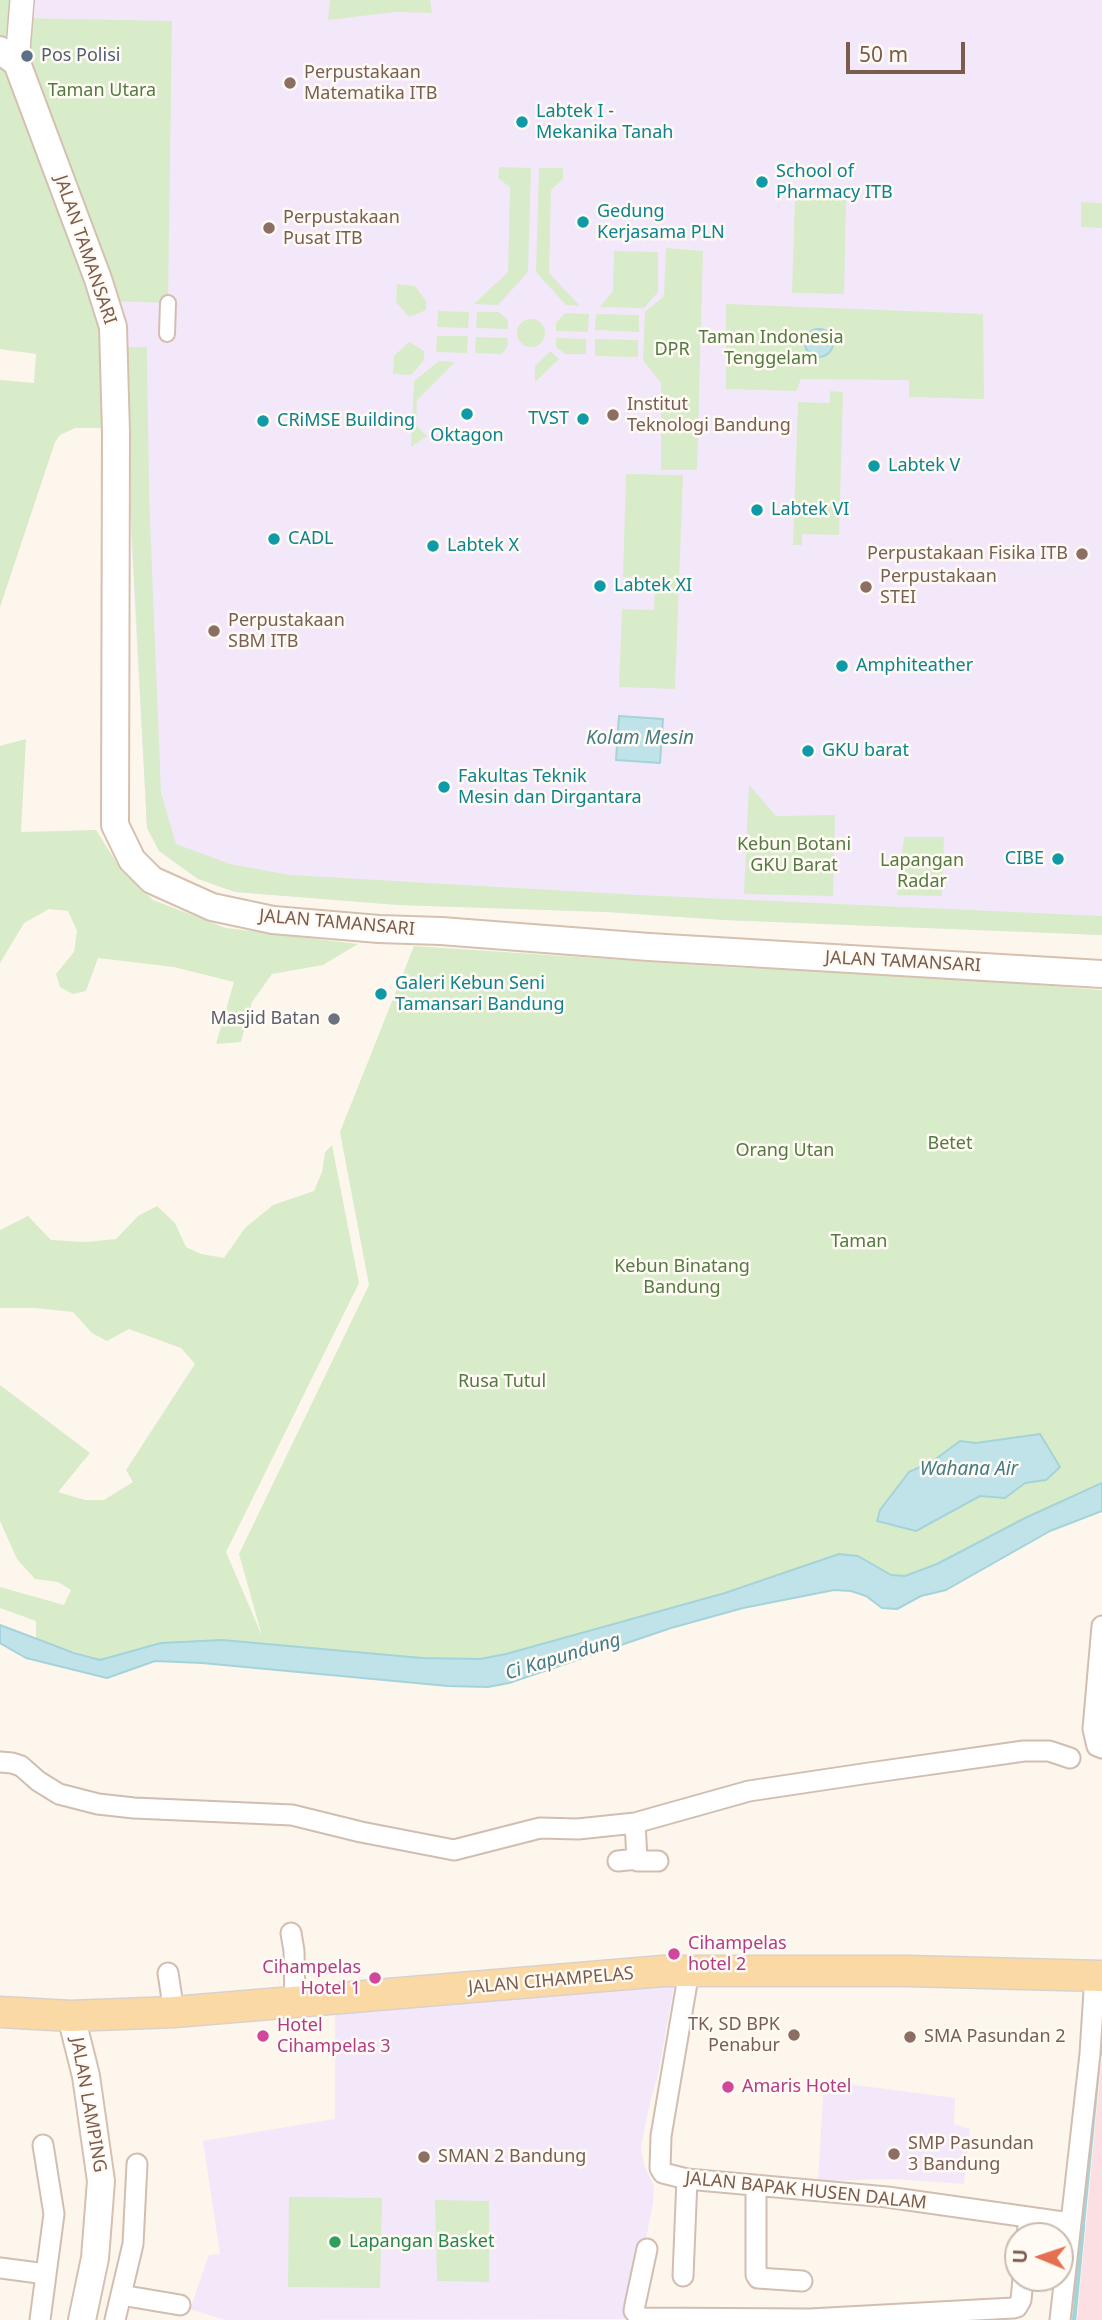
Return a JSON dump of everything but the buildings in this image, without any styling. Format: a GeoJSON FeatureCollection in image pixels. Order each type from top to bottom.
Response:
{"type":"FeatureCollection","features":[{"type":"Feature","properties":{"kind":"main road","name":"JALAN TAMANSARI"},"geometry":{"type":"LineString","coordinates":[[8,56],[106,301],[113,327],[116,433],[115,825],[132,860],[152,880],[212,907],[273,920],[1102,974]]}},
{"type":"Feature","properties":{"kind":"main road","name":"JALAN CIHAMPELAS"},"geometry":{"type":"LineString","coordinates":[[0,2012],[71,2016],[174,2012],[689,1971],[907,1971],[1098,1976]]}},
{"type":"Feature","properties":{"kind":"main road","name":"JALAN LAMPING"},"geometry":{"type":"LineString","coordinates":[[71,2016],[86,2076],[101,2181],[95,2258],[82,2320]]}},
{"type":"Feature","properties":{"kind":"street"},"geometry":{"type":"LineString","coordinates":[[8,56],[22,0]]}},
{"type":"Feature","properties":{"kind":"street"},"geometry":{"type":"LineString","coordinates":[[167,334],[168,303]]}},
{"type":"Feature","properties":{"kind":"street"},"geometry":{"type":"LineString","coordinates":[[1102,1626],[1093,1721],[1094,1738],[1097,1746],[1102,1748]]}},
{"type":"Feature","properties":{"kind":"street"},"geometry":{"type":"LineString","coordinates":[[0,1762],[21,1766],[59,1794],[97,1804],[292,1815],[360,1832],[454,1850],[540,1828],[578,1829],[635,1823],[749,1791],[869,1773],[1024,1751],[1049,1751],[1070,1758]]}},
{"type":"Feature","properties":{"kind":"street"},"geometry":{"type":"LineString","coordinates":[[635,1823],[628,1860],[658,1861]]}},
{"type":"Feature","properties":{"kind":"street"},"geometry":{"type":"LineString","coordinates":[[291,1933],[295,2003]]}},
{"type":"Feature","properties":{"kind":"street","name":"JALAN BAPAK HUSEN DALAM"},"geometry":{"type":"LineString","coordinates":[[689,1971],[661,2136],[660,2168],[663,2173],[687,2179],[887,2197],[1004,2222]]}},
{"type":"Feature","properties":{"kind":"street"},"geometry":{"type":"LineString","coordinates":[[168,1973],[174,2012]]}},
{"type":"Feature","properties":{"kind":"street"},"geometry":{"type":"LineString","coordinates":[[1070,2222],[1098,1976]]}},
{"type":"Feature","properties":{"kind":"street"},"geometry":{"type":"LineString","coordinates":[[40,2320],[54,2214],[43,2145]]}},
{"type":"Feature","properties":{"kind":"street","name":"JALAN LAMPING"},"geometry":{"type":"LineString","coordinates":[[115,2320],[133,2244],[137,2164]]}},
{"type":"Feature","properties":{"kind":"street"},"geometry":{"type":"LineString","coordinates":[[683,2276],[687,2179]]}},
{"type":"Feature","properties":{"kind":"street"},"geometry":{"type":"LineString","coordinates":[[756,2186],[756,2275],[769,2280],[802,2281]]}},
{"type":"Feature","properties":{"kind":"street"},"geometry":{"type":"LineString","coordinates":[[647,2249],[635,2305],[639,2318],[810,2319],[1013,2308],[1017,2307],[1021,2300],[1022,2292]]}},
{"type":"Feature","properties":{"kind":"street"},"geometry":{"type":"LineString","coordinates":[[0,2268],[47,2274]]}},
{"type":"Feature","properties":{"kind":"street"},"geometry":{"type":"LineString","coordinates":[[1060,2320],[1063,2292]]}},
{"type":"Feature","properties":{"kind":"street"},"geometry":{"type":"LineString","coordinates":[[121,2295],[180,2305]]}},
{"type":"Feature","properties":{"kind":"shaded area","name":"Institut Teknologi Bandung"},"geometry":{"type":"Polygon","coordinates":[[[33,0],[1102,0],[1102,935],[398,905],[235,892],[198,879],[159,851],[147,828],[128,482],[27,29],[33,0]]]}},
{"type":"Feature","properties":{"kind":"shaded area","name":"SMAN 2 Bandung"},"geometry":{"type":"Polygon","coordinates":[[[674,1986],[641,2148],[645,2167],[654,2186],[653,2203],[630,2319],[225,2320],[190,2309],[209,2255],[220,2254],[203,2141],[335,2119],[335,2015],[354,2007],[674,1986]]]}},
{"type":"Feature","properties":{"kind":"shaded area"},"geometry":{"type":"Polygon","coordinates":[[[1102,2058],[1102,2320],[1077,2320],[1101,2065],[1102,2058]]]}},
{"type":"Feature","properties":{"kind":"shaded area","name":"SMP Pasundan 3 Bandung"},"geometry":{"type":"Polygon","coordinates":[[[824,2080],[849,2081],[855,2085],[955,2098],[954,2124],[970,2129],[964,2184],[894,2179],[818,2181],[824,2080]]]}},
{"type":"Feature","properties":{"kind":"green space"},"geometry":{"type":"Polygon","coordinates":[[[0,0],[17,0],[9,43],[0,36],[0,0]]]}},
{"type":"Feature","properties":{"kind":"green space"},"geometry":{"type":"Polygon","coordinates":[[[330,0],[430,0],[432,13],[395,12],[328,20],[330,0]]]}},
{"type":"Feature","properties":{"kind":"green space","name":"Taman Utara"},"geometry":{"type":"Polygon","coordinates":[[[21,18],[172,21],[168,303],[106,301],[17,63],[21,18]]]}},
{"type":"Feature","properties":{"kind":"green space"},"geometry":{"type":"Polygon","coordinates":[[[0,60],[8,72],[102,325],[104,426],[75,428],[60,435],[55,442],[0,607],[0,380],[34,383],[36,354],[0,349],[0,60]]]}},
{"type":"Feature","properties":{"kind":"green space"},"geometry":{"type":"Polygon","coordinates":[[[499,167],[531,168],[528,272],[498,305],[474,304],[508,272],[510,187],[498,178],[499,167]]]}},
{"type":"Feature","properties":{"kind":"green space"},"geometry":{"type":"Polygon","coordinates":[[[539,168],[563,168],[563,179],[551,190],[549,273],[580,306],[566,305],[536,272],[539,168]]]}},
{"type":"Feature","properties":{"kind":"green space"},"geometry":{"type":"Polygon","coordinates":[[[795,199],[846,200],[844,294],[792,293],[795,199]]]}},
{"type":"Feature","properties":{"kind":"green space"},"geometry":{"type":"Polygon","coordinates":[[[1081,202],[1102,203],[1102,228],[1081,227],[1081,202]]]}},
{"type":"Feature","properties":{"kind":"green space","name":"DPR"},"geometry":{"type":"Polygon","coordinates":[[[666,248],[703,251],[697,470],[661,470],[661,383],[643,360],[645,312],[664,296],[666,248]]]}},
{"type":"Feature","properties":{"kind":"green space"},"geometry":{"type":"Polygon","coordinates":[[[614,251],[658,252],[658,292],[644,308],[600,307],[613,291],[614,251]]]}},
{"type":"Feature","properties":{"kind":"green space"},"geometry":{"type":"Polygon","coordinates":[[[397,284],[415,286],[426,301],[426,310],[409,317],[396,302],[397,284]]]}},
{"type":"Feature","properties":{"kind":"green space","name":"Taman Indonesia Tenggelam"},"geometry":{"type":"Polygon","coordinates":[[[726,304],[983,314],[984,399],[909,397],[909,380],[801,379],[796,391],[726,389],[726,304]]]}},
{"type":"Feature","properties":{"kind":"green space"},"geometry":{"type":"Polygon","coordinates":[[[438,311],[469,312],[468,328],[437,327],[438,311]]]}},
{"type":"Feature","properties":{"kind":"green space"},"geometry":{"type":"Polygon","coordinates":[[[477,312],[499,312],[508,320],[508,329],[476,328],[477,312]]]}},
{"type":"Feature","properties":{"kind":"green space"},"geometry":{"type":"Polygon","coordinates":[[[565,313],[589,314],[588,332],[556,331],[556,323],[565,313]]]}},
{"type":"Feature","properties":{"kind":"green space"},"geometry":{"type":"Polygon","coordinates":[[[596,314],[639,315],[639,332],[595,330],[596,314]]]}},
{"type":"Feature","properties":{"kind":"green space"},"geometry":{"type":"Polygon","coordinates":[[[531,319],[541,323],[545,333],[541,343],[531,347],[521,343],[517,333],[521,323],[531,319]]]}},
{"type":"Feature","properties":{"kind":"green space"},"geometry":{"type":"Polygon","coordinates":[[[437,336],[468,336],[467,353],[436,352],[437,336]]]}},
{"type":"Feature","properties":{"kind":"green space"},"geometry":{"type":"Polygon","coordinates":[[[476,337],[508,338],[507,347],[502,354],[475,353],[476,337]]]}},
{"type":"Feature","properties":{"kind":"green space"},"geometry":{"type":"Polygon","coordinates":[[[556,338],[586,339],[586,354],[565,354],[556,347],[556,338]]]}},
{"type":"Feature","properties":{"kind":"green space"},"geometry":{"type":"Polygon","coordinates":[[[595,339],[638,340],[638,357],[595,356],[595,339]]]}},
{"type":"Feature","properties":{"kind":"green space"},"geometry":{"type":"Polygon","coordinates":[[[409,342],[424,351],[424,360],[411,375],[393,374],[394,356],[409,342]]]}},
{"type":"Feature","properties":{"kind":"green space"},"geometry":{"type":"Polygon","coordinates":[[[122,347],[147,347],[149,494],[161,793],[176,844],[230,864],[290,875],[639,895],[1102,916],[1102,935],[398,905],[235,892],[198,879],[159,851],[147,828],[122,347]]]}},
{"type":"Feature","properties":{"kind":"green space"},"geometry":{"type":"Polygon","coordinates":[[[550,351],[559,359],[535,382],[535,366],[550,351]]]}},
{"type":"Feature","properties":{"kind":"green space"},"geometry":{"type":"Polygon","coordinates":[[[439,361],[455,362],[417,400],[416,425],[427,436],[411,447],[414,381],[439,361]]]}},
{"type":"Feature","properties":{"kind":"green space"},"geometry":{"type":"Polygon","coordinates":[[[830,391],[843,392],[839,535],[802,534],[802,545],[793,545],[798,402],[830,403],[830,391]]]}},
{"type":"Feature","properties":{"kind":"green space"},"geometry":{"type":"Polygon","coordinates":[[[626,474],[683,475],[675,689],[619,687],[622,609],[654,610],[655,579],[623,577],[626,474]]]}},
{"type":"Feature","properties":{"kind":"green space"},"geometry":{"type":"Polygon","coordinates":[[[26,739],[21,832],[96,830],[122,871],[153,900],[226,928],[358,944],[323,965],[272,974],[252,1002],[241,1042],[216,1044],[234,982],[174,967],[98,958],[86,991],[73,994],[60,987],[56,974],[74,952],[77,931],[68,911],[49,909],[24,923],[0,963],[0,746],[26,739]]]}},
{"type":"Feature","properties":{"kind":"green space","name":"Kebun Botani GKU Barat"},"geometry":{"type":"Polygon","coordinates":[[[749,785],[776,816],[835,815],[833,896],[744,894],[749,785]]]}},
{"type":"Feature","properties":{"kind":"green space","name":"Lapangan Radar"},"geometry":{"type":"Polygon","coordinates":[[[904,837],[944,837],[942,896],[897,895],[904,837]]]}},
{"type":"Feature","properties":{"kind":"green space","name":"Kebun Binatang Bandung"},"geometry":{"type":"Polygon","coordinates":[[[414,946],[743,968],[847,970],[1102,990],[1102,1483],[1025,1518],[937,1564],[905,1576],[891,1575],[839,1554],[725,1593],[480,1659],[161,1643],[100,1660],[36,1639],[36,1621],[0,1608],[0,1587],[64,1605],[71,1590],[58,1582],[35,1579],[17,1559],[0,1521],[0,1385],[90,1453],[58,1492],[85,1500],[104,1500],[133,1482],[126,1470],[195,1364],[181,1348],[129,1329],[107,1341],[92,1333],[73,1312],[0,1308],[0,1230],[28,1216],[51,1240],[86,1242],[116,1239],[138,1216],[157,1206],[175,1223],[186,1247],[201,1254],[224,1258],[245,1228],[273,1205],[314,1191],[322,1172],[325,1152],[332,1145],[359,1283],[226,1552],[262,1636],[239,1554],[369,1285],[340,1132],[414,946]]]}},
{"type":"Feature","properties":{"kind":"green space","name":"Lapangan Basket"},"geometry":{"type":"Polygon","coordinates":[[[289,2197],[382,2198],[380,2288],[288,2287],[289,2197]]]}},
{"type":"Feature","properties":{"kind":"green space"},"geometry":{"type":"Polygon","coordinates":[[[435,2200],[489,2201],[489,2282],[437,2281],[435,2200]]]}},
{"type":"Feature","properties":{"kind":"water"},"geometry":{"type":"Polygon","coordinates":[[[819,329],[829,333],[833,343],[829,353],[819,357],[809,353],[805,343],[809,333],[819,329]]]}},
{"type":"Feature","properties":{"kind":"water","name":"Kolam Mesin"},"geometry":{"type":"Polygon","coordinates":[[[619,716],[663,719],[660,763],[616,760],[619,716]]]}},
{"type":"Feature","properties":{"kind":"water","name":"Wahana Air"},"geometry":{"type":"Polygon","coordinates":[[[1040,1434],[1060,1467],[1046,1480],[1025,1483],[1005,1498],[980,1496],[916,1531],[877,1521],[880,1510],[909,1472],[933,1461],[960,1441],[976,1443],[1040,1434]]]}},
{"type":"Feature","properties":{"kind":"water","name":"Ci Kapundung"},"geometry":{"type":"Polygon","coordinates":[[[1102,1483],[1102,1511],[1050,1531],[946,1590],[921,1596],[897,1609],[882,1608],[866,1596],[851,1591],[834,1590],[743,1608],[671,1628],[509,1683],[488,1687],[448,1686],[155,1661],[107,1678],[26,1658],[0,1643],[0,1625],[100,1660],[161,1643],[222,1640],[422,1658],[480,1659],[725,1593],[839,1554],[858,1556],[891,1575],[905,1576],[937,1564],[1025,1518],[1102,1483]]]}},
{"type":"Feature","properties":{"kind":"waterway"},"geometry":{"type":"LineString","coordinates":[[1100,2054],[1102,2044]]}},
{"type":"Feature","properties":{"kind":"waterway"},"geometry":{"type":"LineString","coordinates":[[1083,2222],[1098,2066]]}},
{"type":"Feature","properties":{"kind":"waterway"},"geometry":{"type":"LineString","coordinates":[[1074,2320],[1083,2225]]}},
{"type":"Feature","properties":{"kind":"place","name":"Pos Polisi"},"geometry":{"type":"Point","coordinates":[27,56]}},
{"type":"Feature","properties":{"kind":"place","name":"Perpustakaan Matematika ITB"},"geometry":{"type":"Point","coordinates":[290,83]}},
{"type":"Feature","properties":{"kind":"place","name":"Labtek I - Mekanika Tanah"},"geometry":{"type":"Point","coordinates":[522,122]}},
{"type":"Feature","properties":{"kind":"place","name":"School of Pharmacy ITB"},"geometry":{"type":"Point","coordinates":[762,182]}},
{"type":"Feature","properties":{"kind":"place","name":"Gedung Kerjasama PLN"},"geometry":{"type":"Point","coordinates":[583,222]}},
{"type":"Feature","properties":{"kind":"place","name":"Perpustakaan Pusat ITB"},"geometry":{"type":"Point","coordinates":[269,228]}},
{"type":"Feature","properties":{"kind":"place","name":"Oktagon"},"geometry":{"type":"Point","coordinates":[467,414]}},
{"type":"Feature","properties":{"kind":"place","name":"Institut Teknologi Bandung"},"geometry":{"type":"Point","coordinates":[613,415]}},
{"type":"Feature","properties":{"kind":"place","name":"TVST"},"geometry":{"type":"Point","coordinates":[583,419]}},
{"type":"Feature","properties":{"kind":"place","name":"CRiMSE Building"},"geometry":{"type":"Point","coordinates":[263,421]}},
{"type":"Feature","properties":{"kind":"place","name":"Labtek V"},"geometry":{"type":"Point","coordinates":[874,466]}},
{"type":"Feature","properties":{"kind":"place","name":"Labtek VI"},"geometry":{"type":"Point","coordinates":[757,510]}},
{"type":"Feature","properties":{"kind":"place","name":"CADL"},"geometry":{"type":"Point","coordinates":[274,539]}},
{"type":"Feature","properties":{"kind":"place","name":"Labtek X"},"geometry":{"type":"Point","coordinates":[433,546]}},
{"type":"Feature","properties":{"kind":"place","name":"Perpustakaan Fisika ITB"},"geometry":{"type":"Point","coordinates":[1082,554]}},
{"type":"Feature","properties":{"kind":"place","name":"Labtek XI"},"geometry":{"type":"Point","coordinates":[600,586]}},
{"type":"Feature","properties":{"kind":"place","name":"Perpustakaan STEI"},"geometry":{"type":"Point","coordinates":[866,587]}},
{"type":"Feature","properties":{"kind":"place","name":"Perpustakaan SBM ITB"},"geometry":{"type":"Point","coordinates":[214,631]}},
{"type":"Feature","properties":{"kind":"place","name":"Amphiteather"},"geometry":{"type":"Point","coordinates":[842,666]}},
{"type":"Feature","properties":{"kind":"place","name":"GKU barat"},"geometry":{"type":"Point","coordinates":[808,751]}},
{"type":"Feature","properties":{"kind":"place","name":"Fakultas Teknik Mesin dan Dirgantara"},"geometry":{"type":"Point","coordinates":[444,787]}},
{"type":"Feature","properties":{"kind":"place","name":"CIBE"},"geometry":{"type":"Point","coordinates":[1058,859]}},
{"type":"Feature","properties":{"kind":"place","name":"Galeri Kebun Seni Tamansari Bandung"},"geometry":{"type":"Point","coordinates":[381,994]}},
{"type":"Feature","properties":{"kind":"place","name":"Masjid Batan"},"geometry":{"type":"Point","coordinates":[334,1019]}},
{"type":"Feature","properties":{"kind":"place","name":"Cihampelas hotel 2"},"geometry":{"type":"Point","coordinates":[674,1954]}},
{"type":"Feature","properties":{"kind":"place","name":"Cihampelas Hotel 1"},"geometry":{"type":"Point","coordinates":[375,1978]}},
{"type":"Feature","properties":{"kind":"place","name":"TK, SD BPK Penabur"},"geometry":{"type":"Point","coordinates":[794,2035]}},
{"type":"Feature","properties":{"kind":"place","name":"Hotel Cihampelas 3"},"geometry":{"type":"Point","coordinates":[263,2036]}},
{"type":"Feature","properties":{"kind":"place","name":"SMA Pasundan 2"},"geometry":{"type":"Point","coordinates":[910,2037]}},
{"type":"Feature","properties":{"kind":"place","name":"Amaris Hotel"},"geometry":{"type":"Point","coordinates":[728,2087]}},
{"type":"Feature","properties":{"kind":"place","name":"SMP Pasundan 3 Bandung"},"geometry":{"type":"Point","coordinates":[894,2154]}},
{"type":"Feature","properties":{"kind":"place","name":"SMAN 2 Bandung"},"geometry":{"type":"Point","coordinates":[424,2157]}},
{"type":"Feature","properties":{"kind":"place","name":"Lapangan Basket"},"geometry":{"type":"Point","coordinates":[335,2242]}},
{"type":"Feature","properties":{"kind":"park label","name":"Betet"},"geometry":{"type":"Point","coordinates":[950,1144]}},
{"type":"Feature","properties":{"kind":"park label","name":"Orang Utan"},"geometry":{"type":"Point","coordinates":[785,1151]}},
{"type":"Feature","properties":{"kind":"park label","name":"Taman"},"geometry":{"type":"Point","coordinates":[859,1242]}},
{"type":"Feature","properties":{"kind":"park label","name":"Rusa Tutul"},"geometry":{"type":"Point","coordinates":[502,1382]}}]}
